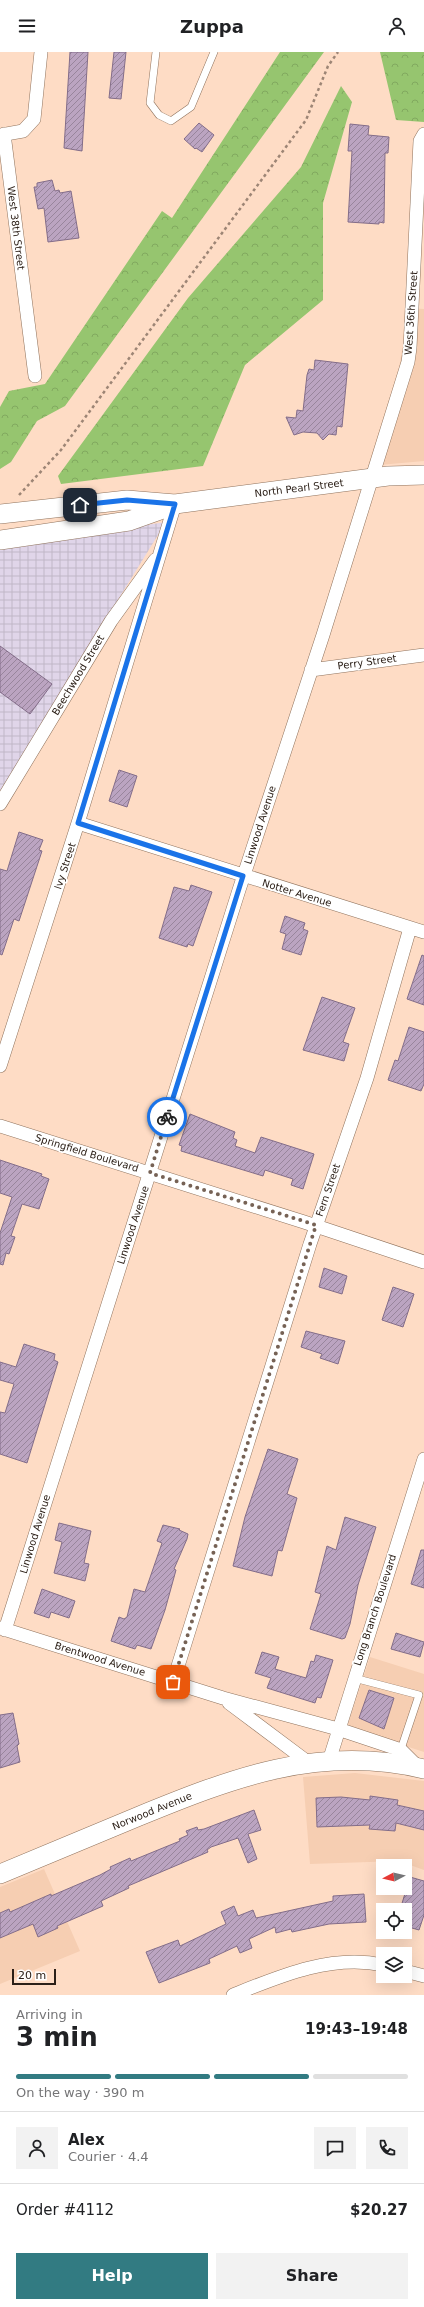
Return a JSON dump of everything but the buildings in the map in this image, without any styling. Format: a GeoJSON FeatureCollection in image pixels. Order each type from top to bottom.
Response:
{"type":"FeatureCollection","features":[{"type":"Feature","properties":{"kind":"street","name":"West 38th Street"},"geometry":{"type":"LineString","coordinates":[[35,376],[2,135],[23,131],[34,119],[41,52]]}},
{"type":"Feature","properties":{"kind":"street","name":"West 36th Street"},"geometry":{"type":"LineString","coordinates":[[372,478],[408,362],[422,138]]}},
{"type":"Feature","properties":{"kind":"street","name":"North Pearl Street"},"geometry":{"type":"LineString","coordinates":[[1,514],[127,500],[175,504],[372,478],[424,475]]}},
{"type":"Feature","properties":{"kind":"street","name":"Linwood Avenue"},"geometry":{"type":"LineString","coordinates":[[3,1629],[150,1173],[243,876],[372,478]]}},
{"type":"Feature","properties":{"kind":"street","name":"North Pearl Street"},"geometry":{"type":"LineString","coordinates":[[0,540],[129,521],[175,504]]}},
{"type":"Feature","properties":{"kind":"street","name":"Ivy Street"},"geometry":{"type":"LineString","coordinates":[[0,1066],[78,823],[162,551],[175,504]]}},
{"type":"Feature","properties":{"kind":"street","name":"Beechwood Street"},"geometry":{"type":"LineString","coordinates":[[0,804],[111,621],[162,551]]}},
{"type":"Feature","properties":{"kind":"street","name":"Perry Street"},"geometry":{"type":"LineString","coordinates":[[311,670],[424,655]]}},
{"type":"Feature","properties":{"kind":"street","name":"Notter Avenue"},"geometry":{"type":"LineString","coordinates":[[78,823],[424,932]]}},
{"type":"Feature","properties":{"kind":"street","name":"Fern Street"},"geometry":{"type":"LineString","coordinates":[[173,1682],[316,1225],[367,1078],[410,928]]}},
{"type":"Feature","properties":{"kind":"street","name":"Springfield Boulevard"},"geometry":{"type":"LineString","coordinates":[[0,1126],[316,1225],[424,1262]]}},
{"type":"Feature","properties":{"kind":"street","name":"Long Branch Boulevard"},"geometry":{"type":"LineString","coordinates":[[329,1762],[338,1729],[424,1459]]}},
{"type":"Feature","properties":{"kind":"street","name":"Brentwood Avenue"},"geometry":{"type":"LineString","coordinates":[[3,1629],[223,1698],[338,1729],[421,1768]]}},
{"type":"Feature","properties":{"kind":"street","name":"Brentwood Avenue"},"geometry":{"type":"LineString","coordinates":[[223,1698],[309,1763],[400,1757]]}},
{"type":"Feature","properties":{"kind":"street","name":"Norwood Avenue"},"geometry":{"type":"LineString","coordinates":[[0,1874],[226,1782],[251,1774],[309,1763]]}},
{"type":"Feature","properties":{"kind":"street"},"geometry":{"type":"LineString","coordinates":[[233,1995],[297,1970],[327,1964],[354,1963],[376,1965]]}},
{"type":"Feature","properties":{"kind":"street"},"geometry":{"type":"LineString","coordinates":[[412,1973],[424,1976]]}},
{"type":"Feature","properties":{"kind":"lane"},"geometry":{"type":"LineString","coordinates":[[156,52],[150,103],[159,115],[172,121],[191,107],[214,52]]}},
{"type":"Feature","properties":{"kind":"lane"},"geometry":{"type":"LineString","coordinates":[[354,1678],[419,1694],[400,1757]]}},
{"type":"Feature","properties":{"kind":"path"},"geometry":{"type":"LineString","coordinates":[[1,514],[61,450],[306,120],[328,66],[338,52]]}},
{"type":"Feature","properties":{"kind":"shaded area"},"geometry":{"type":"Polygon","coordinates":[[[405,308],[424,309],[424,461],[368,466],[399,368],[405,332],[405,308]]]}},
{"type":"Feature","properties":{"kind":"shaded area"},"geometry":{"type":"Polygon","coordinates":[[[166,522],[0,791],[0,547],[166,522]]]}},
{"type":"Feature","properties":{"kind":"shaded area"},"geometry":{"type":"Polygon","coordinates":[[[370,1657],[424,1674],[424,1752],[347,1727],[370,1657]]]}},
{"type":"Feature","properties":{"kind":"shaded area"},"geometry":{"type":"Polygon","coordinates":[[[355,1773],[424,1781],[424,1870],[412,1866],[412,1859],[376,1859],[376,1862],[310,1864],[303,1777],[355,1773]]]}},
{"type":"Feature","properties":{"kind":"shaded area"},"geometry":{"type":"Polygon","coordinates":[[[44,1869],[80,1951],[0,1984],[0,1887],[44,1869]]]}},
{"type":"Feature","properties":{"kind":"green space"},"geometry":{"type":"Polygon","coordinates":[[[280,52],[324,52],[65,406],[37,421],[11,462],[0,469],[0,407],[9,391],[45,384],[162,211],[172,218],[280,52]]]}},
{"type":"Feature","properties":{"kind":"green space"},"geometry":{"type":"Polygon","coordinates":[[[380,52],[424,52],[424,122],[396,120],[380,52]]]}},
{"type":"Feature","properties":{"kind":"green space"},"geometry":{"type":"Polygon","coordinates":[[[341,86],[352,102],[323,203],[323,300],[245,365],[203,466],[61,484],[58,476],[188,298],[301,167],[341,86]]]}},
{"type":"Feature","properties":{"kind":"way so far"},"geometry":{"type":"LineString","coordinates":[[167,1117],[150,1173],[316,1225],[173,1682]]}},
{"type":"Feature","properties":{"kind":"route"},"geometry":{"type":"LineString","coordinates":[[80,505],[127,500],[175,504],[162,551],[78,823],[243,876],[167,1117]]}}]}
